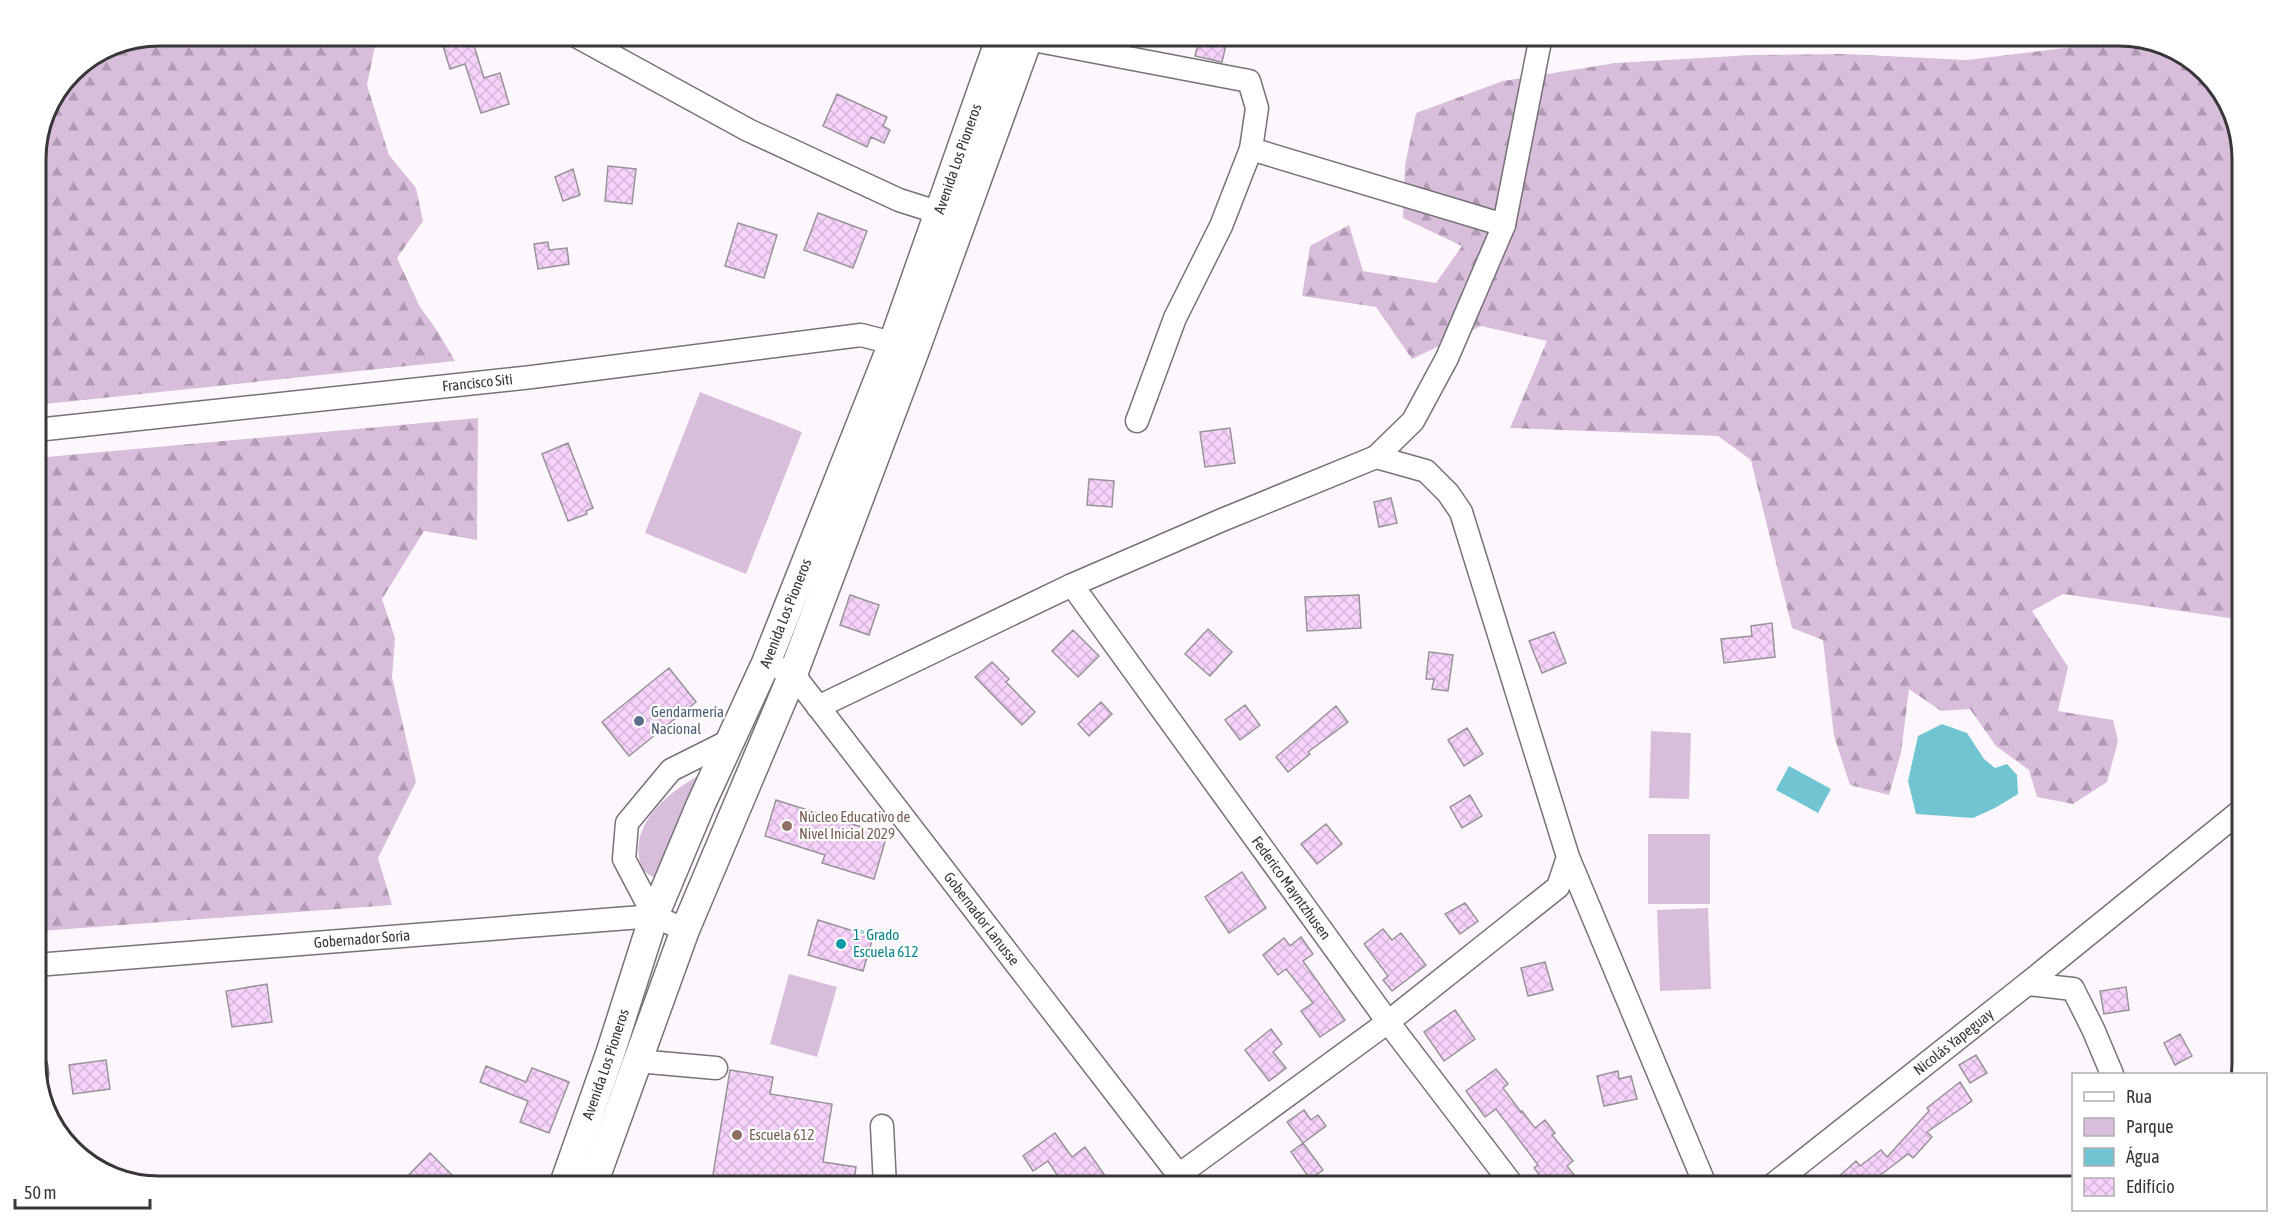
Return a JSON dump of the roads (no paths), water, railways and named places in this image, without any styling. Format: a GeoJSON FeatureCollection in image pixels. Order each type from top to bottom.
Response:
{"type":"FeatureCollection","features":[{"type":"Feature","properties":{"kind":"main road","name":"Avenida Los Pioneros"},"geometry":{"type":"LineString","coordinates":[[567,1176],[610,1054],[654,916],[701,804],[766,663],[904,346],[940,213],[1015,47]]}},
{"type":"Feature","properties":{"kind":"main road","name":"Avenida Los Pioneros"},"geometry":{"type":"LineString","coordinates":[[596,1176],[685,930],[793,675],[904,346],[1015,47]]}},
{"type":"Feature","properties":{"kind":"street"},"geometry":{"type":"LineString","coordinates":[[818,707],[1072,585],[1376,457],[1413,421],[1447,358],[1504,225],[1539,46]]}},
{"type":"Feature","properties":{"kind":"street"},"geometry":{"type":"LineString","coordinates":[[596,47],[748,130],[899,200],[940,213]]}},
{"type":"Feature","properties":{"kind":"street"},"geometry":{"type":"LineString","coordinates":[[1069,47],[1249,81],[1257,108],[1251,149],[1221,226],[1175,318],[1137,422]]}},
{"type":"Feature","properties":{"kind":"street"},"geometry":{"type":"LineString","coordinates":[[1251,149],[1504,225]]}},
{"type":"Feature","properties":{"kind":"street","name":"Francisco Siti"},"geometry":{"type":"LineString","coordinates":[[47,429],[532,377],[861,335],[904,346]]}},
{"type":"Feature","properties":{"kind":"street"},"geometry":{"type":"LineString","coordinates":[[1376,457],[1426,471],[1448,493],[1461,512],[1568,857],[1701,1176]]}},
{"type":"Feature","properties":{"kind":"street","name":"Federico Mayntzhusen"},"geometry":{"type":"LineString","coordinates":[[1072,585],[1388,1022],[1506,1176]]}},
{"type":"Feature","properties":{"kind":"street","name":"Gobernador Lanusse"},"geometry":{"type":"LineString","coordinates":[[766,663],[793,675],[1180,1176]]}},
{"type":"Feature","properties":{"kind":"street"},"geometry":{"type":"LineString","coordinates":[[654,916],[624,859],[627,823],[671,770],[731,740]]}},
{"type":"Feature","properties":{"kind":"street","name":"Nicolás Yapeguay"},"geometry":{"type":"LineString","coordinates":[[1784,1176],[2027,984],[2232,818]]}},
{"type":"Feature","properties":{"kind":"street"},"geometry":{"type":"LineString","coordinates":[[1190,1176],[1558,887],[1568,857]]}},
{"type":"Feature","properties":{"kind":"street","name":"Gobernador Soria"},"geometry":{"type":"LineString","coordinates":[[47,964],[654,916],[685,930]]}},
{"type":"Feature","properties":{"kind":"street"},"geometry":{"type":"LineString","coordinates":[[2027,984],[2073,988],[2094,1029],[2112,1073]]}},
{"type":"Feature","properties":{"kind":"street"},"geometry":{"type":"LineString","coordinates":[[637,1061],[716,1068]]}},
{"type":"Feature","properties":{"kind":"street"},"geometry":{"type":"LineString","coordinates":[[882,1126],[884,1176]]}},
{"type":"Feature","properties":{"kind":"water"},"geometry":{"type":"Polygon","coordinates":[[[1942,724],[1967,733],[1984,759],[1995,768],[2007,764],[2017,775],[2018,794],[1973,818],[1916,814],[1908,781],[1918,736],[1942,724]]]}},
{"type":"Feature","properties":{"kind":"water"},"geometry":{"type":"Polygon","coordinates":[[[1789,766],[1831,789],[1818,813],[1776,790],[1789,766]]]}},
{"type":"Feature","properties":{"kind":"place","name":"Gendarmería Nacional"},"geometry":{"type":"Point","coordinates":[639,721]}},
{"type":"Feature","properties":{"kind":"place","name":"Núcleo Educativo de Nivel Inicial 2029"},"geometry":{"type":"Point","coordinates":[787,826]}},
{"type":"Feature","properties":{"kind":"place","name":"1º Grado Escuela 612"},"geometry":{"type":"Point","coordinates":[841,944]}},
{"type":"Feature","properties":{"kind":"place","name":"Escuela 612"},"geometry":{"type":"Point","coordinates":[737,1135]}}]}
